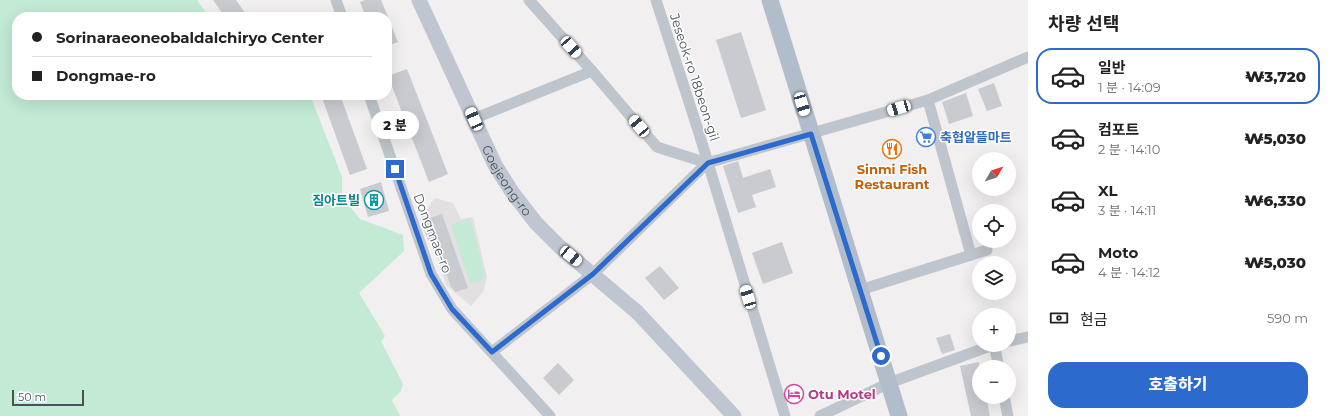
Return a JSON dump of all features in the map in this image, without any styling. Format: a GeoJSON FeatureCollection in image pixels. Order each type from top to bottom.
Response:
{"type":"FeatureCollection","features":[{"type":"Feature","properties":{"kind":"main road","name":"Goejeong-ro"},"geometry":{"type":"LineString","coordinates":[[419,0],[495,165],[512,192],[536,223],[560,247],[638,312],[734,416]]}},
{"type":"Feature","properties":{"kind":"main road"},"geometry":{"type":"LineString","coordinates":[[770,0],[899,416]]}},
{"type":"Feature","properties":{"kind":"street"},"geometry":{"type":"LineString","coordinates":[[336,0],[340,12]]}},
{"type":"Feature","properties":{"kind":"street"},"geometry":{"type":"LineString","coordinates":[[528,0],[592,71],[657,147],[708,163]]}},
{"type":"Feature","properties":{"kind":"street","name":"Jeseok-ro 18beon-gil"},"geometry":{"type":"LineString","coordinates":[[656,0],[708,163],[785,416]]}},
{"type":"Feature","properties":{"kind":"street"},"geometry":{"type":"LineString","coordinates":[[492,352],[593,274],[708,163],[928,100],[1028,56]]}},
{"type":"Feature","properties":{"kind":"street"},"geometry":{"type":"LineString","coordinates":[[474,119],[592,71]]}},
{"type":"Feature","properties":{"kind":"street","name":"Dongmae-ro"},"geometry":{"type":"LineString","coordinates":[[371,100],[431,274],[452,309],[550,416]]}},
{"type":"Feature","properties":{"kind":"street"},"geometry":{"type":"LineString","coordinates":[[928,100],[971,255]]}},
{"type":"Feature","properties":{"kind":"street"},"geometry":{"type":"LineString","coordinates":[[860,290],[987,250]]}},
{"type":"Feature","properties":{"kind":"street"},"geometry":{"type":"LineString","coordinates":[[1016,340],[1028,337]]}},
{"type":"Feature","properties":{"kind":"street"},"geometry":{"type":"LineString","coordinates":[[820,416],[889,383],[974,352]]}},
{"type":"Feature","properties":{"kind":"street"},"geometry":{"type":"LineString","coordinates":[[1005,404],[1008,416]]}},
{"type":"Feature","properties":{"kind":"shaded area"},"geometry":{"type":"Polygon","coordinates":[[[435,198],[453,203],[461,219],[473,217],[487,277],[483,292],[471,306],[446,285],[432,241],[428,240],[420,219],[435,198]]]}},
{"type":"Feature","properties":{"kind":"green space"},"geometry":{"type":"Polygon","coordinates":[[[0,0],[197,0],[205,12],[12,12],[12,100],[312,100],[342,177],[342,197],[360,219],[403,235],[404,251],[359,293],[385,336],[381,341],[403,384],[401,391],[392,400],[400,416],[0,416],[0,0]]]}},
{"type":"Feature","properties":{"kind":"green space"},"geometry":{"type":"Polygon","coordinates":[[[470,218],[485,274],[481,281],[470,283],[451,225],[470,218]]]}},
{"type":"Feature","properties":{"kind":"building"},"geometry":{"type":"Polygon","coordinates":[[[213,0],[236,0],[244,12],[221,12],[213,0]]]}},
{"type":"Feature","properties":{"kind":"building"},"geometry":{"type":"Polygon","coordinates":[[[365,0],[381,0],[386,12],[364,12],[360,2],[365,0]]]}},
{"type":"Feature","properties":{"kind":"building"},"geometry":{"type":"Polygon","coordinates":[[[392,27],[398,42],[392,44],[392,27]]]}},
{"type":"Feature","properties":{"kind":"building"},"geometry":{"type":"Polygon","coordinates":[[[741,32],[766,110],[741,118],[716,40],[741,32]]]}},
{"type":"Feature","properties":{"kind":"building"},"geometry":{"type":"Polygon","coordinates":[[[407,69],[448,174],[429,182],[392,86],[392,75],[407,69]]]}},
{"type":"Feature","properties":{"kind":"building"},"geometry":{"type":"Polygon","coordinates":[[[994,83],[1002,106],[987,111],[978,89],[994,83]]]}},
{"type":"Feature","properties":{"kind":"building"},"geometry":{"type":"Polygon","coordinates":[[[966,93],[973,116],[949,124],[942,102],[966,93]]]}},
{"type":"Feature","properties":{"kind":"building"},"geometry":{"type":"Polygon","coordinates":[[[323,100],[342,100],[367,169],[350,175],[323,100]]]}},
{"type":"Feature","properties":{"kind":"building"},"geometry":{"type":"Polygon","coordinates":[[[738,161],[743,178],[770,169],[776,187],[752,195],[756,207],[738,213],[723,166],[738,161]]]}},
{"type":"Feature","properties":{"kind":"building","name":"짐아트빌"},"geometry":{"type":"Polygon","coordinates":[[[381,182],[389,211],[368,217],[360,189],[381,182]]]}},
{"type":"Feature","properties":{"kind":"building"},"geometry":{"type":"Polygon","coordinates":[[[442,214],[468,288],[456,292],[451,287],[434,238],[428,240],[421,221],[442,214]]]}},
{"type":"Feature","properties":{"kind":"building"},"geometry":{"type":"Polygon","coordinates":[[[782,242],[793,273],[763,284],[752,253],[782,242]]]}},
{"type":"Feature","properties":{"kind":"building"},"geometry":{"type":"Polygon","coordinates":[[[660,266],[679,288],[664,300],[645,278],[660,266]]]}},
{"type":"Feature","properties":{"kind":"building"},"geometry":{"type":"Polygon","coordinates":[[[950,334],[955,350],[942,354],[936,338],[950,334]]]}},
{"type":"Feature","properties":{"kind":"building"},"geometry":{"type":"Polygon","coordinates":[[[558,363],[574,380],[559,395],[543,378],[558,363]]]}},
{"type":"Feature","properties":{"kind":"building"},"geometry":{"type":"Polygon","coordinates":[[[972,363],[972,404],[987,404],[990,416],[971,416],[960,366],[972,363]]]}},
{"type":"Feature","properties":{"kind":"place","name":"축협알뜰마트"},"geometry":{"type":"Point","coordinates":[926,137]}},
{"type":"Feature","properties":{"kind":"place","name":"Sinmi Fish Restaurant"},"geometry":{"type":"Point","coordinates":[892,149]}},
{"type":"Feature","properties":{"kind":"place","name":"짐아트빌"},"geometry":{"type":"Point","coordinates":[374,200]}},
{"type":"Feature","properties":{"kind":"place","name":"Otu Motel"},"geometry":{"type":"Point","coordinates":[794,394]}},
{"type":"Feature","properties":{"kind":"route"},"geometry":{"type":"LineString","coordinates":[[395,169],[431,274],[452,309],[492,352],[593,274],[708,163],[811,134],[881,356]]}}]}
